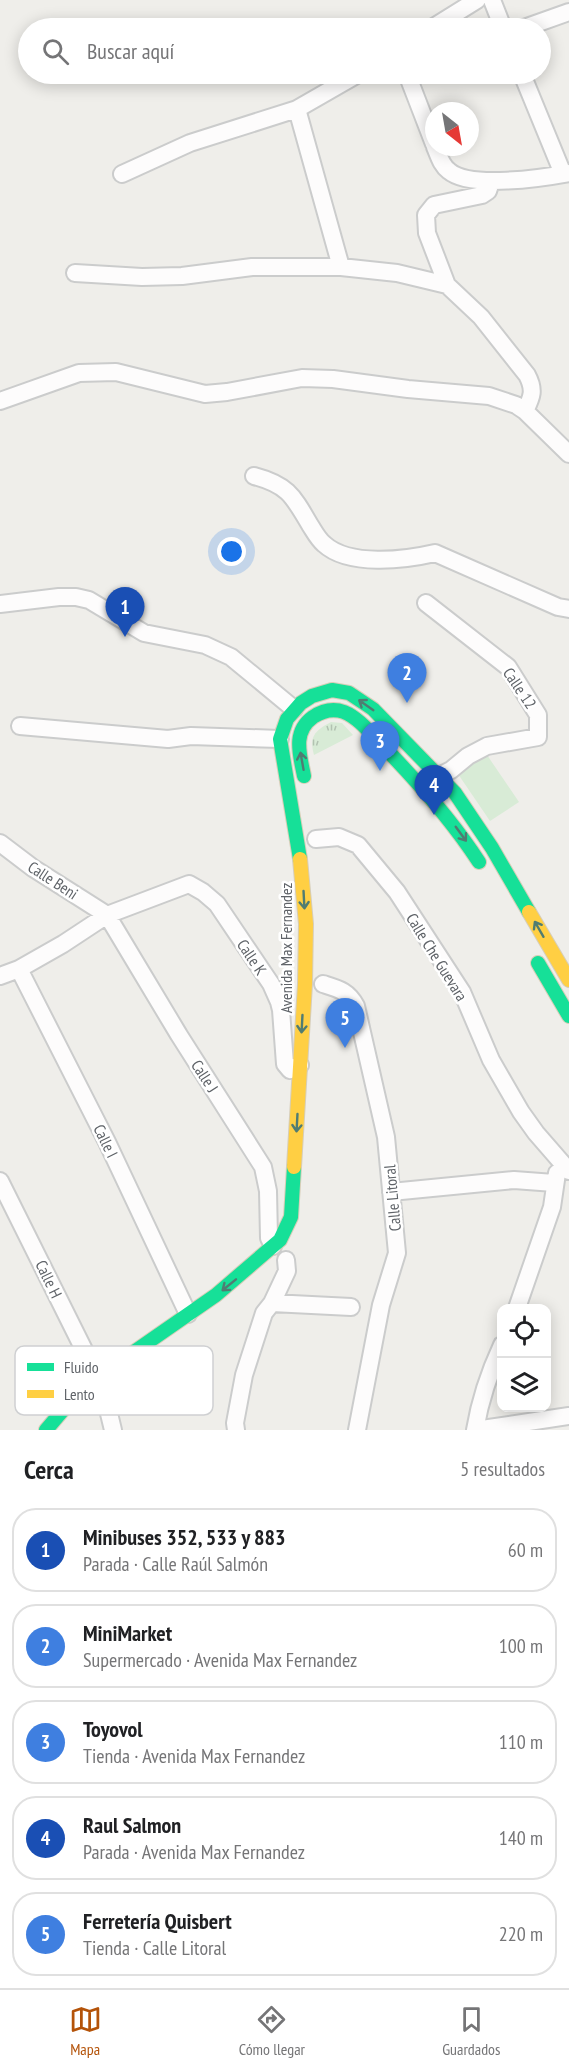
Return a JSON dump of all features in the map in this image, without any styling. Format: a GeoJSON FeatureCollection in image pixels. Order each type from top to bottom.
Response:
{"type":"FeatureCollection","features":[{"type":"Feature","properties":{"kind":"main road"},"geometry":{"type":"LineString","coordinates":[[280,739],[287,719],[294,709],[312,696],[321,693],[332,690],[349,693],[373,709],[468,810],[569,980]]}},
{"type":"Feature","properties":{"kind":"main road"},"geometry":{"type":"LineString","coordinates":[[294,709],[308,721]]}},
{"type":"Feature","properties":{"kind":"main road"},"geometry":{"type":"LineString","coordinates":[[306,787],[299,744],[300,734],[308,721],[325,711],[340,710],[361,724],[441,807],[464,838],[488,877]]}},
{"type":"Feature","properties":{"kind":"main road","name":"Avenida Max Fernandez"},"geometry":{"type":"LineString","coordinates":[[142,1346],[216,1295],[273,1246],[286,1229],[291,1217],[305,1065],[306,924],[298,841],[280,739]]}},
{"type":"Feature","properties":{"kind":"main road"},"geometry":{"type":"LineString","coordinates":[[298,841],[316,839]]}},
{"type":"Feature","properties":{"kind":"main road"},"geometry":{"type":"LineString","coordinates":[[528,947],[569,1016]]}},
{"type":"Feature","properties":{"kind":"main road"},"geometry":{"type":"LineString","coordinates":[[304,984],[323,985]]}},
{"type":"Feature","properties":{"kind":"main road"},"geometry":{"type":"LineString","coordinates":[[270,1274],[291,1255],[273,1246]]}},
{"type":"Feature","properties":{"kind":"main road","name":"Avenida Max Fernandez"},"geometry":{"type":"LineString","coordinates":[[46,1430],[59,1415]]}},
{"type":"Feature","properties":{"kind":"street"},"geometry":{"type":"LineString","coordinates":[[448,18],[477,0]]}},
{"type":"Feature","properties":{"kind":"street"},"geometry":{"type":"LineString","coordinates":[[492,0],[499,18]]}},
{"type":"Feature","properties":{"kind":"street"},"geometry":{"type":"LineString","coordinates":[[551,18],[569,12]]}},
{"type":"Feature","properties":{"kind":"street"},"geometry":{"type":"LineString","coordinates":[[122,174],[190,143],[297,109],[341,84]]}},
{"type":"Feature","properties":{"kind":"street"},"geometry":{"type":"LineString","coordinates":[[411,84],[425,120]]}},
{"type":"Feature","properties":{"kind":"street"},"geometry":{"type":"LineString","coordinates":[[439,156],[449,172],[464,179],[492,182],[566,173],[526,84]]}},
{"type":"Feature","properties":{"kind":"street"},"geometry":{"type":"LineString","coordinates":[[297,109],[341,267]]}},
{"type":"Feature","properties":{"kind":"street"},"geometry":{"type":"LineString","coordinates":[[492,182],[488,191],[482,195],[434,204],[426,215],[427,233],[447,285],[481,317],[527,375],[533,395],[525,411]]}},
{"type":"Feature","properties":{"kind":"street"},"geometry":{"type":"LineString","coordinates":[[75,273],[142,277],[182,276],[252,267],[341,267],[397,273],[447,285]]}},
{"type":"Feature","properties":{"kind":"street"},"geometry":{"type":"LineString","coordinates":[[0,401],[79,373],[116,372],[205,394],[302,378],[333,379],[408,389],[489,396],[516,405],[525,411],[569,454]]}},
{"type":"Feature","properties":{"kind":"street"},"geometry":{"type":"LineString","coordinates":[[254,476],[274,482],[286,490],[297,502],[323,544],[340,554],[383,560],[435,553],[558,607],[569,609]]}},
{"type":"Feature","properties":{"kind":"street"},"geometry":{"type":"LineString","coordinates":[[0,604],[59,597],[89,600],[144,633],[205,645],[231,657],[294,709]]}},
{"type":"Feature","properties":{"kind":"street","name":"Calle 12"},"geometry":{"type":"LineString","coordinates":[[426,603],[508,667],[538,715],[538,737],[487,746],[468,756],[451,770],[437,776]]}},
{"type":"Feature","properties":{"kind":"street"},"geometry":{"type":"LineString","coordinates":[[20,726],[168,739],[191,736],[280,739]]}},
{"type":"Feature","properties":{"kind":"street"},"geometry":{"type":"LineString","coordinates":[[423,788],[437,776]]}},
{"type":"Feature","properties":{"kind":"street","name":"Calle Che Guevara"},"geometry":{"type":"LineString","coordinates":[[316,839],[339,837],[358,845],[397,892],[462,993],[491,1060],[521,1112],[564,1166]]}},
{"type":"Feature","properties":{"kind":"street","name":"Calle Beni"},"geometry":{"type":"LineString","coordinates":[[0,843],[33,868],[107,915]]}},
{"type":"Feature","properties":{"kind":"street","name":"Calle K"},"geometry":{"type":"LineString","coordinates":[[107,915],[189,884],[203,891],[217,904],[271,984],[279,1002],[285,1064],[290,1070],[305,1065]]}},
{"type":"Feature","properties":{"kind":"street"},"geometry":{"type":"LineString","coordinates":[[0,976],[19,969],[63,944],[107,915]]}},
{"type":"Feature","properties":{"kind":"street","name":"Calle J"},"geometry":{"type":"LineString","coordinates":[[107,915],[179,1035],[263,1167],[268,1191],[269,1238],[273,1246]]}},
{"type":"Feature","properties":{"kind":"street","name":"Calle I"},"geometry":{"type":"LineString","coordinates":[[19,969],[107,1142],[188,1314]]}},
{"type":"Feature","properties":{"kind":"street","name":"Calle Litoral"},"geometry":{"type":"LineString","coordinates":[[323,985],[345,991],[356,1006],[386,1137],[397,1253],[381,1305],[357,1430]]}},
{"type":"Feature","properties":{"kind":"street"},"geometry":{"type":"LineString","coordinates":[[518,1304],[552,1207],[554,1183],[564,1166]]}},
{"type":"Feature","properties":{"kind":"street"},"geometry":{"type":"LineString","coordinates":[[391,1192],[514,1180],[554,1183]]}},
{"type":"Feature","properties":{"kind":"street","name":"Calle H"},"geometry":{"type":"LineString","coordinates":[[0,1181],[82,1346]]}},
{"type":"Feature","properties":{"kind":"street"},"geometry":{"type":"LineString","coordinates":[[236,1430],[235,1423],[244,1375],[264,1313],[272,1303],[291,1255]]}},
{"type":"Feature","properties":{"kind":"street"},"geometry":{"type":"LineString","coordinates":[[272,1303],[351,1307]]}},
{"type":"Feature","properties":{"kind":"street"},"geometry":{"type":"LineString","coordinates":[[497,1355],[480,1402],[475,1430],[569,1416]]}},
{"type":"Feature","properties":{"kind":"street"},"geometry":{"type":"LineString","coordinates":[[112,1415],[113,1430]]}},
{"type":"Feature","properties":{"kind":"green space"},"geometry":{"type":"Polygon","coordinates":[[[331,722],[342,723],[353,735],[314,755],[312,744],[314,735],[320,728],[331,722]]]}},
{"type":"Feature","properties":{"kind":"green space"},"geometry":{"type":"Polygon","coordinates":[[[487,755],[519,802],[490,821],[458,774],[487,755]]]}},
{"type":"Feature","properties":{"kind":"traffic: fast"},"geometry":{"type":"LineString","coordinates":[[300,859],[280,739],[287,719],[301,703],[312,696],[332,690],[349,693],[373,709],[455,793],[492,848],[529,912]]}},
{"type":"Feature","properties":{"kind":"traffic: fast"},"geometry":{"type":"LineString","coordinates":[[304,776],[299,744],[306,723],[316,715],[328,711],[336,710],[349,715],[365,727],[421,787],[479,862]]}},
{"type":"Feature","properties":{"kind":"traffic: fast"},"geometry":{"type":"LineString","coordinates":[[538,963],[569,1016]]}},
{"type":"Feature","properties":{"kind":"traffic: fast"},"geometry":{"type":"LineString","coordinates":[[143,1346],[216,1295],[280,1240],[291,1217],[294,1167]]}},
{"type":"Feature","properties":{"kind":"traffic: fast"},"geometry":{"type":"LineString","coordinates":[[46,1430],[59,1415]]}},
{"type":"Feature","properties":{"kind":"traffic: slow"},"geometry":{"type":"LineString","coordinates":[[294,1167],[305,984],[306,924],[300,859]]}},
{"type":"Feature","properties":{"kind":"traffic: slow"},"geometry":{"type":"LineString","coordinates":[[529,912],[569,980]]}},
{"type":"Feature","properties":{"kind":"place","name":"Minibuses 352, 533 y 883"},"geometry":{"type":"Point","coordinates":[125,637]}},
{"type":"Feature","properties":{"kind":"place","name":"MiniMarket"},"geometry":{"type":"Point","coordinates":[407,703]}},
{"type":"Feature","properties":{"kind":"place","name":"Toyovol"},"geometry":{"type":"Point","coordinates":[380,771]}},
{"type":"Feature","properties":{"kind":"place","name":"Raul Salmon"},"geometry":{"type":"Point","coordinates":[434,815]}},
{"type":"Feature","properties":{"kind":"place","name":"Ferretería Quisbert"},"geometry":{"type":"Point","coordinates":[345,1048]}}]}
